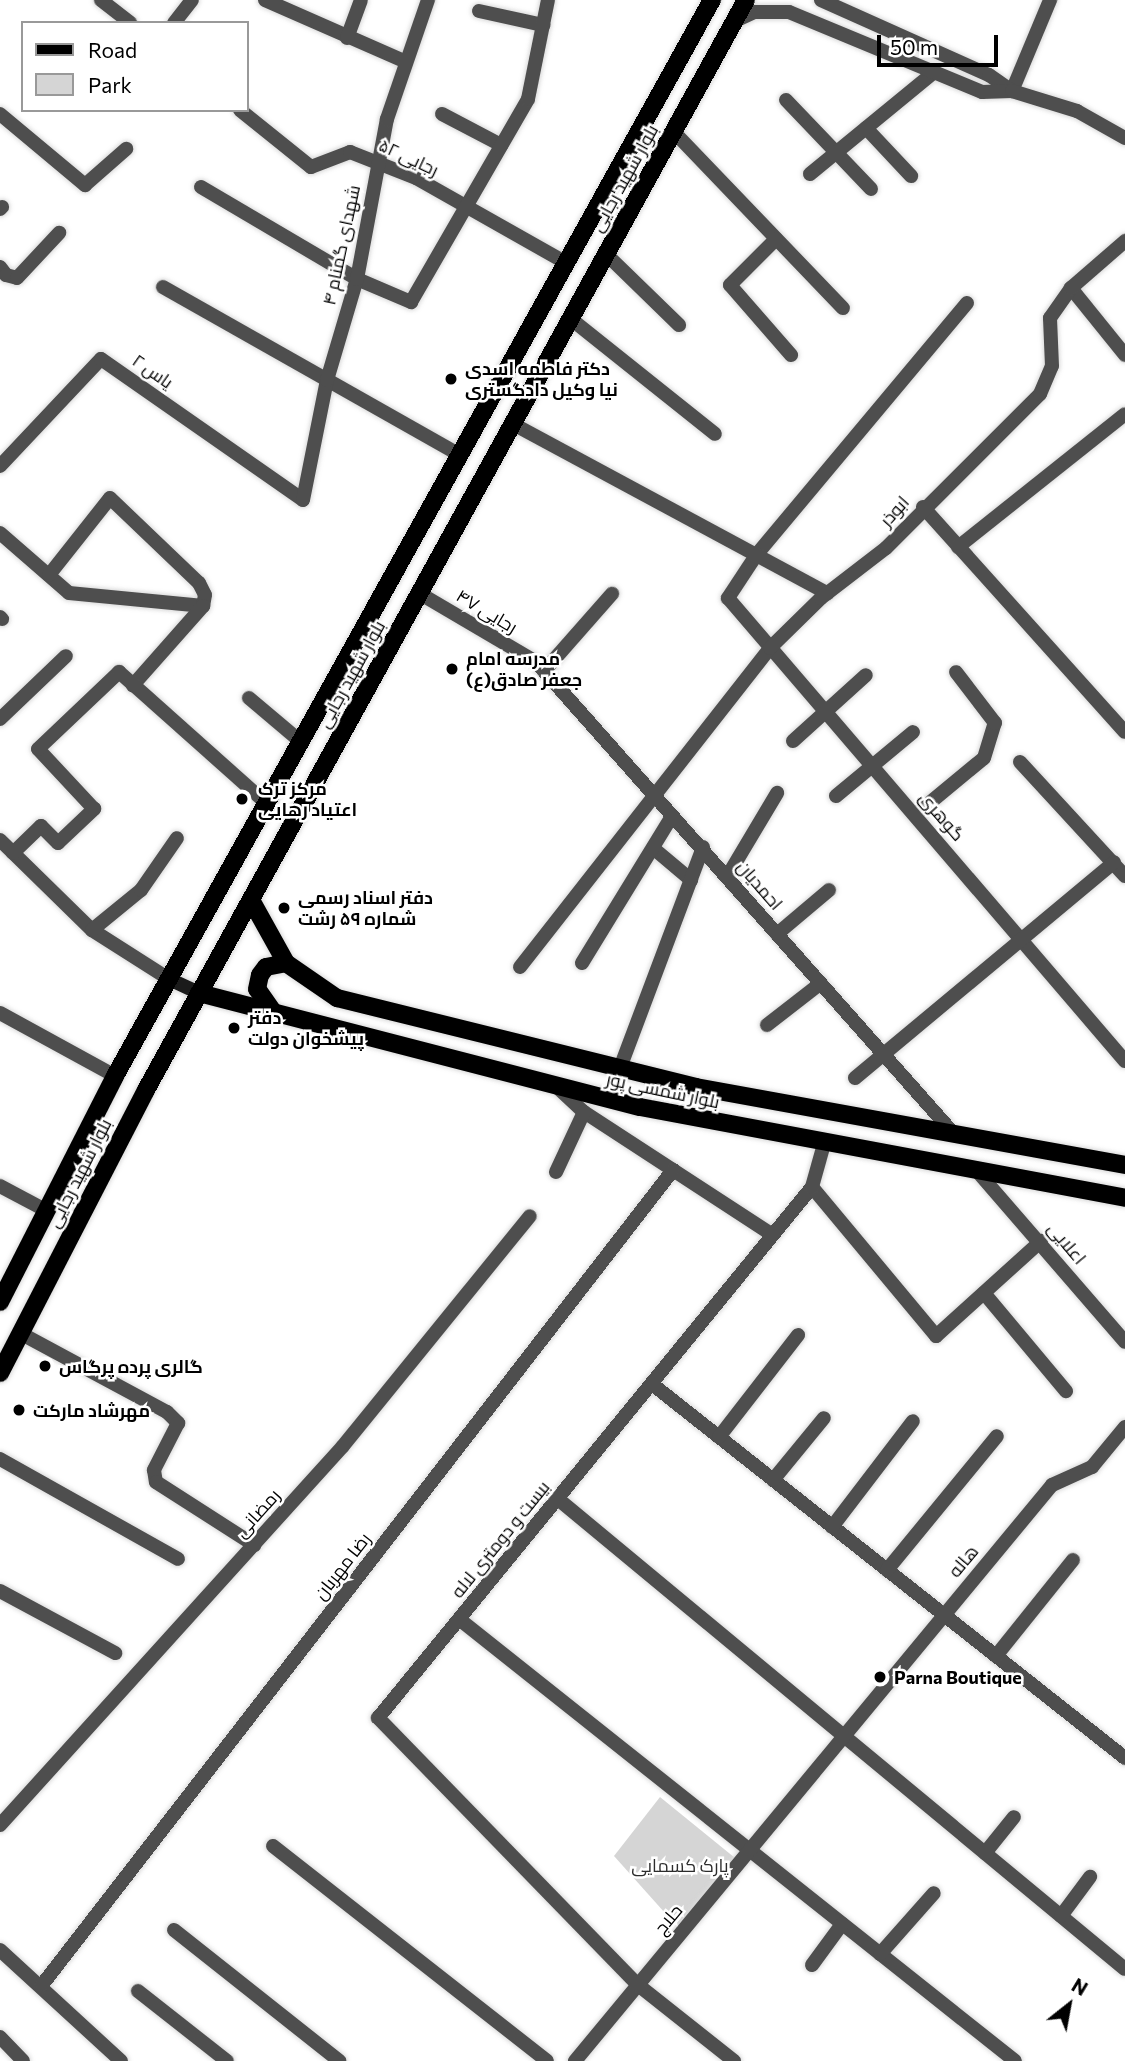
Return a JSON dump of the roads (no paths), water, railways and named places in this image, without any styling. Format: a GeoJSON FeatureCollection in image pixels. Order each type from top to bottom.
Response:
{"type":"FeatureCollection","features":[{"type":"Feature","properties":{"kind":"main road","name":"بلوار شهید رجایی"},"geometry":{"type":"LineString","coordinates":[[0,1302],[115,1076],[712,0]]}},
{"type":"Feature","properties":{"kind":"main road","name":"بلوار شهید رجایی"},"geometry":{"type":"LineString","coordinates":[[0,1373],[199,993],[746,0]]}},
{"type":"Feature","properties":{"kind":"main road","name":"بلوار شمسی پور"},"geometry":{"type":"LineString","coordinates":[[251,900],[286,963],[337,998],[696,1087],[1125,1165]]}},
{"type":"Feature","properties":{"kind":"main road"},"geometry":{"type":"LineString","coordinates":[[274,1013],[257,989],[260,975],[266,967],[286,963]]}},
{"type":"Feature","properties":{"kind":"main road"},"geometry":{"type":"LineString","coordinates":[[169,979],[199,993]]}},
{"type":"Feature","properties":{"kind":"main road","name":"بلوار شمسی پور"},"geometry":{"type":"LineString","coordinates":[[199,993],[559,1089],[824,1144],[1125,1198]]}},
{"type":"Feature","properties":{"kind":"street"},"geometry":{"type":"LineString","coordinates":[[176,21],[192,0]]}},
{"type":"Feature","properties":{"kind":"street"},"geometry":{"type":"LineString","coordinates":[[265,0],[406,62]]}},
{"type":"Feature","properties":{"kind":"street"},"geometry":{"type":"LineString","coordinates":[[347,38],[361,0]]}},
{"type":"Feature","properties":{"kind":"street","name":"شهدای گمنام ۴"},"geometry":{"type":"LineString","coordinates":[[303,500],[327,380],[357,279],[378,163],[406,62],[428,0]]}},
{"type":"Feature","properties":{"kind":"street"},"geometry":{"type":"LineString","coordinates":[[201,187],[357,279],[411,302],[528,99],[548,0]]}},
{"type":"Feature","properties":{"kind":"street"},"geometry":{"type":"LineString","coordinates":[[821,0],[989,75],[1013,92]]}},
{"type":"Feature","properties":{"kind":"street"},"geometry":{"type":"LineString","coordinates":[[1013,92],[1050,0]]}},
{"type":"Feature","properties":{"kind":"street"},"geometry":{"type":"LineString","coordinates":[[101,1],[127,21]]}},
{"type":"Feature","properties":{"kind":"street"},"geometry":{"type":"LineString","coordinates":[[735,21],[754,12],[790,6],[982,92],[1013,92],[1077,111],[1125,138]]}},
{"type":"Feature","properties":{"kind":"street"},"geometry":{"type":"LineString","coordinates":[[479,11],[543,24]]}},
{"type":"Feature","properties":{"kind":"street"},"geometry":{"type":"LineString","coordinates":[[810,174],[934,72]]}},
{"type":"Feature","properties":{"kind":"street"},"geometry":{"type":"LineString","coordinates":[[786,100],[871,189]]}},
{"type":"Feature","properties":{"kind":"street","name":"رجایی ۵۲"},"geometry":{"type":"LineString","coordinates":[[242,112],[311,167],[350,152],[416,178],[566,263]]}},
{"type":"Feature","properties":{"kind":"street"},"geometry":{"type":"LineString","coordinates":[[0,114],[85,185],[126,149]]}},
{"type":"Feature","properties":{"kind":"street"},"geometry":{"type":"LineString","coordinates":[[442,114],[501,145]]}},
{"type":"Feature","properties":{"kind":"street"},"geometry":{"type":"LineString","coordinates":[[866,128],[911,176]]}},
{"type":"Feature","properties":{"kind":"street"},"geometry":{"type":"LineString","coordinates":[[674,132],[843,308]]}},
{"type":"Feature","properties":{"kind":"street"},"geometry":{"type":"LineString","coordinates":[[0,267],[6,275],[17,278],[59,233]]}},
{"type":"Feature","properties":{"kind":"street"},"geometry":{"type":"LineString","coordinates":[[776,239],[730,285],[791,355]]}},
{"type":"Feature","properties":{"kind":"street","name":"ابوذر"},"geometry":{"type":"LineString","coordinates":[[520,967],[653,793],[770,648],[827,593],[886,548],[923,507],[1040,394],[1052,366],[1050,318],[1071,288],[1125,241]]}},
{"type":"Feature","properties":{"kind":"street"},"geometry":{"type":"LineString","coordinates":[[606,254],[679,325]]}},
{"type":"Feature","properties":{"kind":"street"},"geometry":{"type":"LineString","coordinates":[[163,287],[460,455]]}},
{"type":"Feature","properties":{"kind":"street"},"geometry":{"type":"LineString","coordinates":[[1071,288],[1125,355]]}},
{"type":"Feature","properties":{"kind":"street"},"geometry":{"type":"LineString","coordinates":[[757,554],[967,303]]}},
{"type":"Feature","properties":{"kind":"street"},"geometry":{"type":"LineString","coordinates":[[570,319],[715,434]]}},
{"type":"Feature","properties":{"kind":"street","name":"یاس ۲"},"geometry":{"type":"LineString","coordinates":[[0,466],[101,359],[303,500]]}},
{"type":"Feature","properties":{"kind":"street"},"geometry":{"type":"LineString","coordinates":[[958,547],[1125,414]]}},
{"type":"Feature","properties":{"kind":"street"},"geometry":{"type":"LineString","coordinates":[[513,424],[827,593]]}},
{"type":"Feature","properties":{"kind":"street"},"geometry":{"type":"LineString","coordinates":[[49,575],[110,498],[183,565],[205,595],[203,606],[133,685]]}},
{"type":"Feature","properties":{"kind":"street"},"geometry":{"type":"LineString","coordinates":[[923,507],[1125,732]]}},
{"type":"Feature","properties":{"kind":"street"},"geometry":{"type":"LineString","coordinates":[[0,533],[69,593],[203,606]]}},
{"type":"Feature","properties":{"kind":"street","name":"گوهری"},"geometry":{"type":"LineString","coordinates":[[757,554],[727,598],[1125,1061]]}},
{"type":"Feature","properties":{"kind":"street","name":"رجایی ۴۷"},"geometry":{"type":"LineString","coordinates":[[419,593],[540,666]]}},
{"type":"Feature","properties":{"kind":"street"},"geometry":{"type":"LineString","coordinates":[[540,666],[612,594]]}},
{"type":"Feature","properties":{"kind":"street"},"geometry":{"type":"LineString","coordinates":[[0,719],[66,656]]}},
{"type":"Feature","properties":{"kind":"street","name":"احمدیان"},"geometry":{"type":"LineString","coordinates":[[540,666],[672,816],[704,847],[727,877],[954,1133]]}},
{"type":"Feature","properties":{"kind":"street"},"geometry":{"type":"LineString","coordinates":[[915,815],[984,758],[995,723],[956,671]]}},
{"type":"Feature","properties":{"kind":"street"},"geometry":{"type":"LineString","coordinates":[[13,853],[41,826],[58,843],[94,808],[38,749],[119,672],[267,804]]}},
{"type":"Feature","properties":{"kind":"street"},"geometry":{"type":"LineString","coordinates":[[793,741],[866,675]]}},
{"type":"Feature","properties":{"kind":"street"},"geometry":{"type":"LineString","coordinates":[[249,698],[301,742]]}},
{"type":"Feature","properties":{"kind":"street"},"geometry":{"type":"LineString","coordinates":[[836,796],[913,732]]}},
{"type":"Feature","properties":{"kind":"street"},"geometry":{"type":"LineString","coordinates":[[1020,762],[1125,876]]}},
{"type":"Feature","properties":{"kind":"street"},"geometry":{"type":"LineString","coordinates":[[727,877],[777,793]]}},
{"type":"Feature","properties":{"kind":"street"},"geometry":{"type":"LineString","coordinates":[[582,963],[672,816]]}},
{"type":"Feature","properties":{"kind":"street"},"geometry":{"type":"LineString","coordinates":[[92,930],[141,890],[177,838]]}},
{"type":"Feature","properties":{"kind":"street"},"geometry":{"type":"LineString","coordinates":[[0,840],[92,930],[169,979]]}},
{"type":"Feature","properties":{"kind":"street"},"geometry":{"type":"LineString","coordinates":[[620,1068],[704,847]]}},
{"type":"Feature","properties":{"kind":"street"},"geometry":{"type":"LineString","coordinates":[[653,848],[691,880]]}},
{"type":"Feature","properties":{"kind":"street"},"geometry":{"type":"LineString","coordinates":[[855,1079],[1114,862]]}},
{"type":"Feature","properties":{"kind":"street"},"geometry":{"type":"LineString","coordinates":[[777,934],[829,890]]}},
{"type":"Feature","properties":{"kind":"street"},"geometry":{"type":"LineString","coordinates":[[767,1025],[821,983]]}},
{"type":"Feature","properties":{"kind":"street"},"geometry":{"type":"LineString","coordinates":[[0,1013],[115,1076]]}},
{"type":"Feature","properties":{"kind":"street"},"geometry":{"type":"LineString","coordinates":[[559,1089],[584,1112],[773,1235]]}},
{"type":"Feature","properties":{"kind":"street"},"geometry":{"type":"LineString","coordinates":[[556,1172],[584,1112]]}},
{"type":"Feature","properties":{"kind":"street"},"geometry":{"type":"LineString","coordinates":[[824,1144],[812,1187],[652,1384],[1125,1758]]}},
{"type":"Feature","properties":{"kind":"street","name":"رضا مهربان"},"geometry":{"type":"LineString","coordinates":[[42,1985],[673,1170]]}},
{"type":"Feature","properties":{"kind":"street","name":"اعلایی"},"geometry":{"type":"LineString","coordinates":[[977,1171],[1041,1241],[1125,1342]]}},
{"type":"Feature","properties":{"kind":"street"},"geometry":{"type":"LineString","coordinates":[[0,1186],[47,1211]]}},
{"type":"Feature","properties":{"kind":"street"},"geometry":{"type":"LineString","coordinates":[[812,1187],[936,1336],[1041,1241]]}},
{"type":"Feature","properties":{"kind":"street","name":"رمضانی"},"geometry":{"type":"LineString","coordinates":[[0,1825],[343,1446],[530,1216]]}},
{"type":"Feature","properties":{"kind":"street"},"geometry":{"type":"LineString","coordinates":[[984,1293],[1066,1391]]}},
{"type":"Feature","properties":{"kind":"street"},"geometry":{"type":"LineString","coordinates":[[20,1333],[167,1412],[178,1423],[154,1470],[156,1482],[254,1545]]}},
{"type":"Feature","properties":{"kind":"street"},"geometry":{"type":"LineString","coordinates":[[719,1437],[799,1335]]}},
{"type":"Feature","properties":{"kind":"street","name":"بیست و دومتری لاله"},"geometry":{"type":"LineString","coordinates":[[638,1985],[378,1718],[652,1384]]}},
{"type":"Feature","properties":{"kind":"street"},"geometry":{"type":"LineString","coordinates":[[773,1480],[824,1419]]}},
{"type":"Feature","properties":{"kind":"street"},"geometry":{"type":"LineString","coordinates":[[832,1527],[913,1421]]}},
{"type":"Feature","properties":{"kind":"street","name":"هاله"},"geometry":{"type":"LineString","coordinates":[[844,1736],[1052,1485],[1092,1467],[1125,1427]]}},
{"type":"Feature","properties":{"kind":"street"},"geometry":{"type":"LineString","coordinates":[[887,1570],[997,1436]]}},
{"type":"Feature","properties":{"kind":"street"},"geometry":{"type":"LineString","coordinates":[[0,1459],[178,1559]]}},
{"type":"Feature","properties":{"kind":"street"},"geometry":{"type":"LineString","coordinates":[[558,1499],[1125,1969]]}},
{"type":"Feature","properties":{"kind":"street"},"geometry":{"type":"LineString","coordinates":[[996,1656],[1073,1560]]}},
{"type":"Feature","properties":{"kind":"street"},"geometry":{"type":"LineString","coordinates":[[0,1591],[115,1653]]}},
{"type":"Feature","properties":{"kind":"street"},"geometry":{"type":"LineString","coordinates":[[459,1619],[1014,2061]]}},
{"type":"Feature","properties":{"kind":"street","name":"حلاج"},"geometry":{"type":"LineString","coordinates":[[575,2061],[844,1736]]}},
{"type":"Feature","properties":{"kind":"street"},"geometry":{"type":"LineString","coordinates":[[985,1853],[1014,1817]]}},
{"type":"Feature","properties":{"kind":"street"},"geometry":{"type":"LineString","coordinates":[[273,1846],[547,2061]]}},
{"type":"Feature","properties":{"kind":"street"},"geometry":{"type":"LineString","coordinates":[[1060,1916],[1090,1877]]}},
{"type":"Feature","properties":{"kind":"street"},"geometry":{"type":"LineString","coordinates":[[880,1954],[934,1893]]}},
{"type":"Feature","properties":{"kind":"street"},"geometry":{"type":"LineString","coordinates":[[812,1965],[842,1924]]}},
{"type":"Feature","properties":{"kind":"street"},"geometry":{"type":"LineString","coordinates":[[174,1930],[339,2061]]}},
{"type":"Feature","properties":{"kind":"street"},"geometry":{"type":"LineString","coordinates":[[0,1950],[42,1985],[121,2061]]}},
{"type":"Feature","properties":{"kind":"street"},"geometry":{"type":"LineString","coordinates":[[638,1985],[734,2061]]}},
{"type":"Feature","properties":{"kind":"street"},"geometry":{"type":"LineString","coordinates":[[138,1991],[227,2061]]}},
{"type":"Feature","properties":{"kind":"street"},"geometry":{"type":"LineString","coordinates":[[0,2037],[23,2061]]}},
{"type":"Feature","properties":{"kind":"place","name":"دکتر فاطمه اسدی نیا وکیل دادگستری"},"geometry":{"type":"Point","coordinates":[451,379]}},
{"type":"Feature","properties":{"kind":"place","name":"مدرسه امام جعفر صادق(ع)"},"geometry":{"type":"Point","coordinates":[452,669]}},
{"type":"Feature","properties":{"kind":"place","name":"مرکز ترک اعتیاد رهایی"},"geometry":{"type":"Point","coordinates":[242,799]}},
{"type":"Feature","properties":{"kind":"place","name":"دفتر اسناد رسمی شماره ۵۹ رشت"},"geometry":{"type":"Point","coordinates":[284,908]}},
{"type":"Feature","properties":{"kind":"place","name":"دفتر پیشخوان دولت"},"geometry":{"type":"Point","coordinates":[234,1028]}},
{"type":"Feature","properties":{"kind":"place","name":"گالری پرده پرگاس"},"geometry":{"type":"Point","coordinates":[45,1366]}},
{"type":"Feature","properties":{"kind":"place","name":"مهرشاد مارکت"},"geometry":{"type":"Point","coordinates":[19,1410]}},
{"type":"Feature","properties":{"kind":"place","name":"Parna Boutique"},"geometry":{"type":"Point","coordinates":[880,1677]}},
{"type":"Feature","properties":{"kind":"park label","name":"پارک کسمایی"},"geometry":{"type":"Point","coordinates":[680,1865]}}]}
